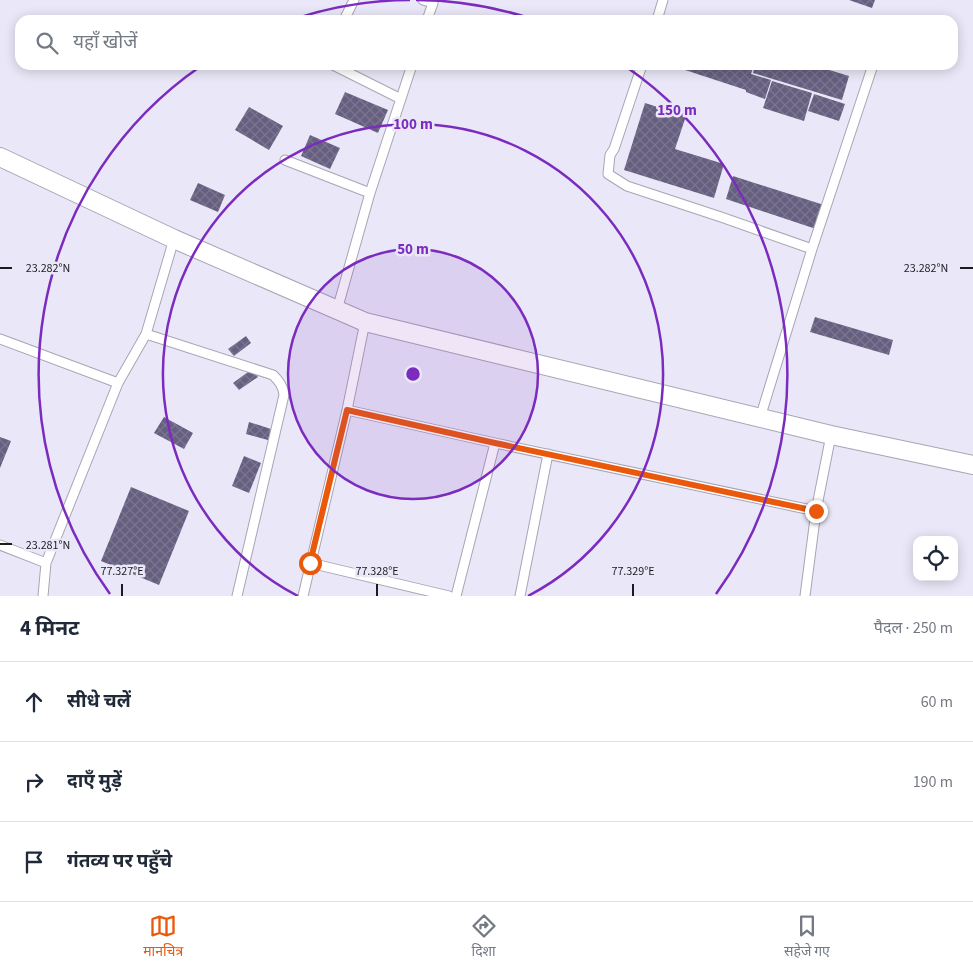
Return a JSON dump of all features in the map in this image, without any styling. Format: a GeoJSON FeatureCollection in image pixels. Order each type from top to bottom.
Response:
{"type":"FeatureCollection","features":[{"type":"Feature","properties":{"kind":"street"},"geometry":{"type":"LineString","coordinates":[[0,157],[174,239],[365,322],[831,435],[973,465]]}},
{"type":"Feature","properties":{"kind":"lane"},"geometry":{"type":"LineString","coordinates":[[346,15],[354,0]]}},
{"type":"Feature","properties":{"kind":"lane"},"geometry":{"type":"LineString","coordinates":[[423,0],[433,3],[429,15]]}},
{"type":"Feature","properties":{"kind":"lane"},"geometry":{"type":"LineString","coordinates":[[658,15],[663,0]]}},
{"type":"Feature","properties":{"kind":"lane"},"geometry":{"type":"LineString","coordinates":[[343,70],[401,98]]}},
{"type":"Feature","properties":{"kind":"lane"},"geometry":{"type":"LineString","coordinates":[[337,310],[370,193],[410,70]]}},
{"type":"Feature","properties":{"kind":"lane"},"geometry":{"type":"LineString","coordinates":[[640,70],[614,149],[610,155],[608,174],[627,186],[812,250]]}},
{"type":"Feature","properties":{"kind":"lane"},"geometry":{"type":"LineString","coordinates":[[760,418],[812,250],[871,70]]}},
{"type":"Feature","properties":{"kind":"lane"},"geometry":{"type":"LineString","coordinates":[[285,160],[370,193]]}},
{"type":"Feature","properties":{"kind":"lane"},"geometry":{"type":"LineString","coordinates":[[44,596],[46,563],[118,383],[146,334],[174,239]]}},
{"type":"Feature","properties":{"kind":"lane"},"geometry":{"type":"LineString","coordinates":[[303,596],[347,410],[365,322]]}},
{"type":"Feature","properties":{"kind":"lane"},"geometry":{"type":"LineString","coordinates":[[146,334],[273,375],[283,387],[284,395],[237,596]]}},
{"type":"Feature","properties":{"kind":"lane"},"geometry":{"type":"LineString","coordinates":[[0,339],[118,383]]}},
{"type":"Feature","properties":{"kind":"lane"},"geometry":{"type":"LineString","coordinates":[[347,410],[816,511]]}},
{"type":"Feature","properties":{"kind":"lane"},"geometry":{"type":"LineString","coordinates":[[804,596],[816,511],[831,435]]}},
{"type":"Feature","properties":{"kind":"lane"},"geometry":{"type":"LineString","coordinates":[[456,596],[495,443]]}},
{"type":"Feature","properties":{"kind":"lane"},"geometry":{"type":"LineString","coordinates":[[520,596],[548,454]]}},
{"type":"Feature","properties":{"kind":"lane"},"geometry":{"type":"LineString","coordinates":[[0,545],[46,563]]}},
{"type":"Feature","properties":{"kind":"lane"},"geometry":{"type":"LineString","coordinates":[[310,563],[449,596]]}},
{"type":"Feature","properties":{"kind":"building"},"geometry":{"type":"Polygon","coordinates":[[[849,0],[875,0],[872,8],[849,0]]]}},
{"type":"Feature","properties":{"kind":"building"},"geometry":{"type":"Polygon","coordinates":[[[685,70],[752,70],[751,74],[771,80],[765,99],[746,92],[746,90],[685,70]]]}},
{"type":"Feature","properties":{"kind":"building"},"geometry":{"type":"Polygon","coordinates":[[[754,70],[829,70],[849,76],[842,100],[753,73],[754,70]]]}},
{"type":"Feature","properties":{"kind":"building"},"geometry":{"type":"Polygon","coordinates":[[[772,81],[812,93],[804,121],[763,108],[772,81]]]}},
{"type":"Feature","properties":{"kind":"building"},"geometry":{"type":"Polygon","coordinates":[[[345,92],[388,110],[378,133],[335,114],[345,92]]]}},
{"type":"Feature","properties":{"kind":"building"},"geometry":{"type":"Polygon","coordinates":[[[814,94],[845,104],[839,121],[808,111],[814,94]]]}},
{"type":"Feature","properties":{"kind":"building"},"geometry":{"type":"Polygon","coordinates":[[[645,103],[686,116],[675,149],[724,164],[714,198],[624,170],[645,103]]]}},
{"type":"Feature","properties":{"kind":"building"},"geometry":{"type":"Polygon","coordinates":[[[249,107],[283,126],[269,150],[235,130],[249,107]]]}},
{"type":"Feature","properties":{"kind":"building"},"geometry":{"type":"Polygon","coordinates":[[[310,135],[340,148],[330,169],[301,156],[310,135]]]}},
{"type":"Feature","properties":{"kind":"building"},"geometry":{"type":"Polygon","coordinates":[[[733,176],[824,205],[816,229],[726,199],[733,176]]]}},
{"type":"Feature","properties":{"kind":"building"},"geometry":{"type":"Polygon","coordinates":[[[198,183],[225,195],[218,212],[190,200],[198,183]]]}},
{"type":"Feature","properties":{"kind":"building"},"geometry":{"type":"Polygon","coordinates":[[[815,317],[893,340],[889,355],[810,332],[815,317]]]}},
{"type":"Feature","properties":{"kind":"building"},"geometry":{"type":"Polygon","coordinates":[[[246,336],[251,343],[234,356],[228,349],[246,336]]]}},
{"type":"Feature","properties":{"kind":"building"},"geometry":{"type":"Polygon","coordinates":[[[252,369],[258,377],[239,390],[233,383],[252,369]]]}},
{"type":"Feature","properties":{"kind":"building"},"geometry":{"type":"Polygon","coordinates":[[[164,417],[193,433],[184,449],[154,433],[164,417]]]}},
{"type":"Feature","properties":{"kind":"building"},"geometry":{"type":"Polygon","coordinates":[[[249,422],[271,429],[268,440],[246,434],[249,422]]]}},
{"type":"Feature","properties":{"kind":"building"},"geometry":{"type":"Polygon","coordinates":[[[0,437],[11,441],[0,468],[0,437]]]}},
{"type":"Feature","properties":{"kind":"building"},"geometry":{"type":"Polygon","coordinates":[[[244,456],[261,463],[249,493],[232,486],[244,456]]]}},
{"type":"Feature","properties":{"kind":"building"},"geometry":{"type":"Polygon","coordinates":[[[131,487],[189,511],[159,585],[101,561],[131,487]]]}},
{"type":"Feature","properties":{"kind":"route"},"geometry":{"type":"LineString","coordinates":[[310,563],[347,410],[816,511]]}}]}
